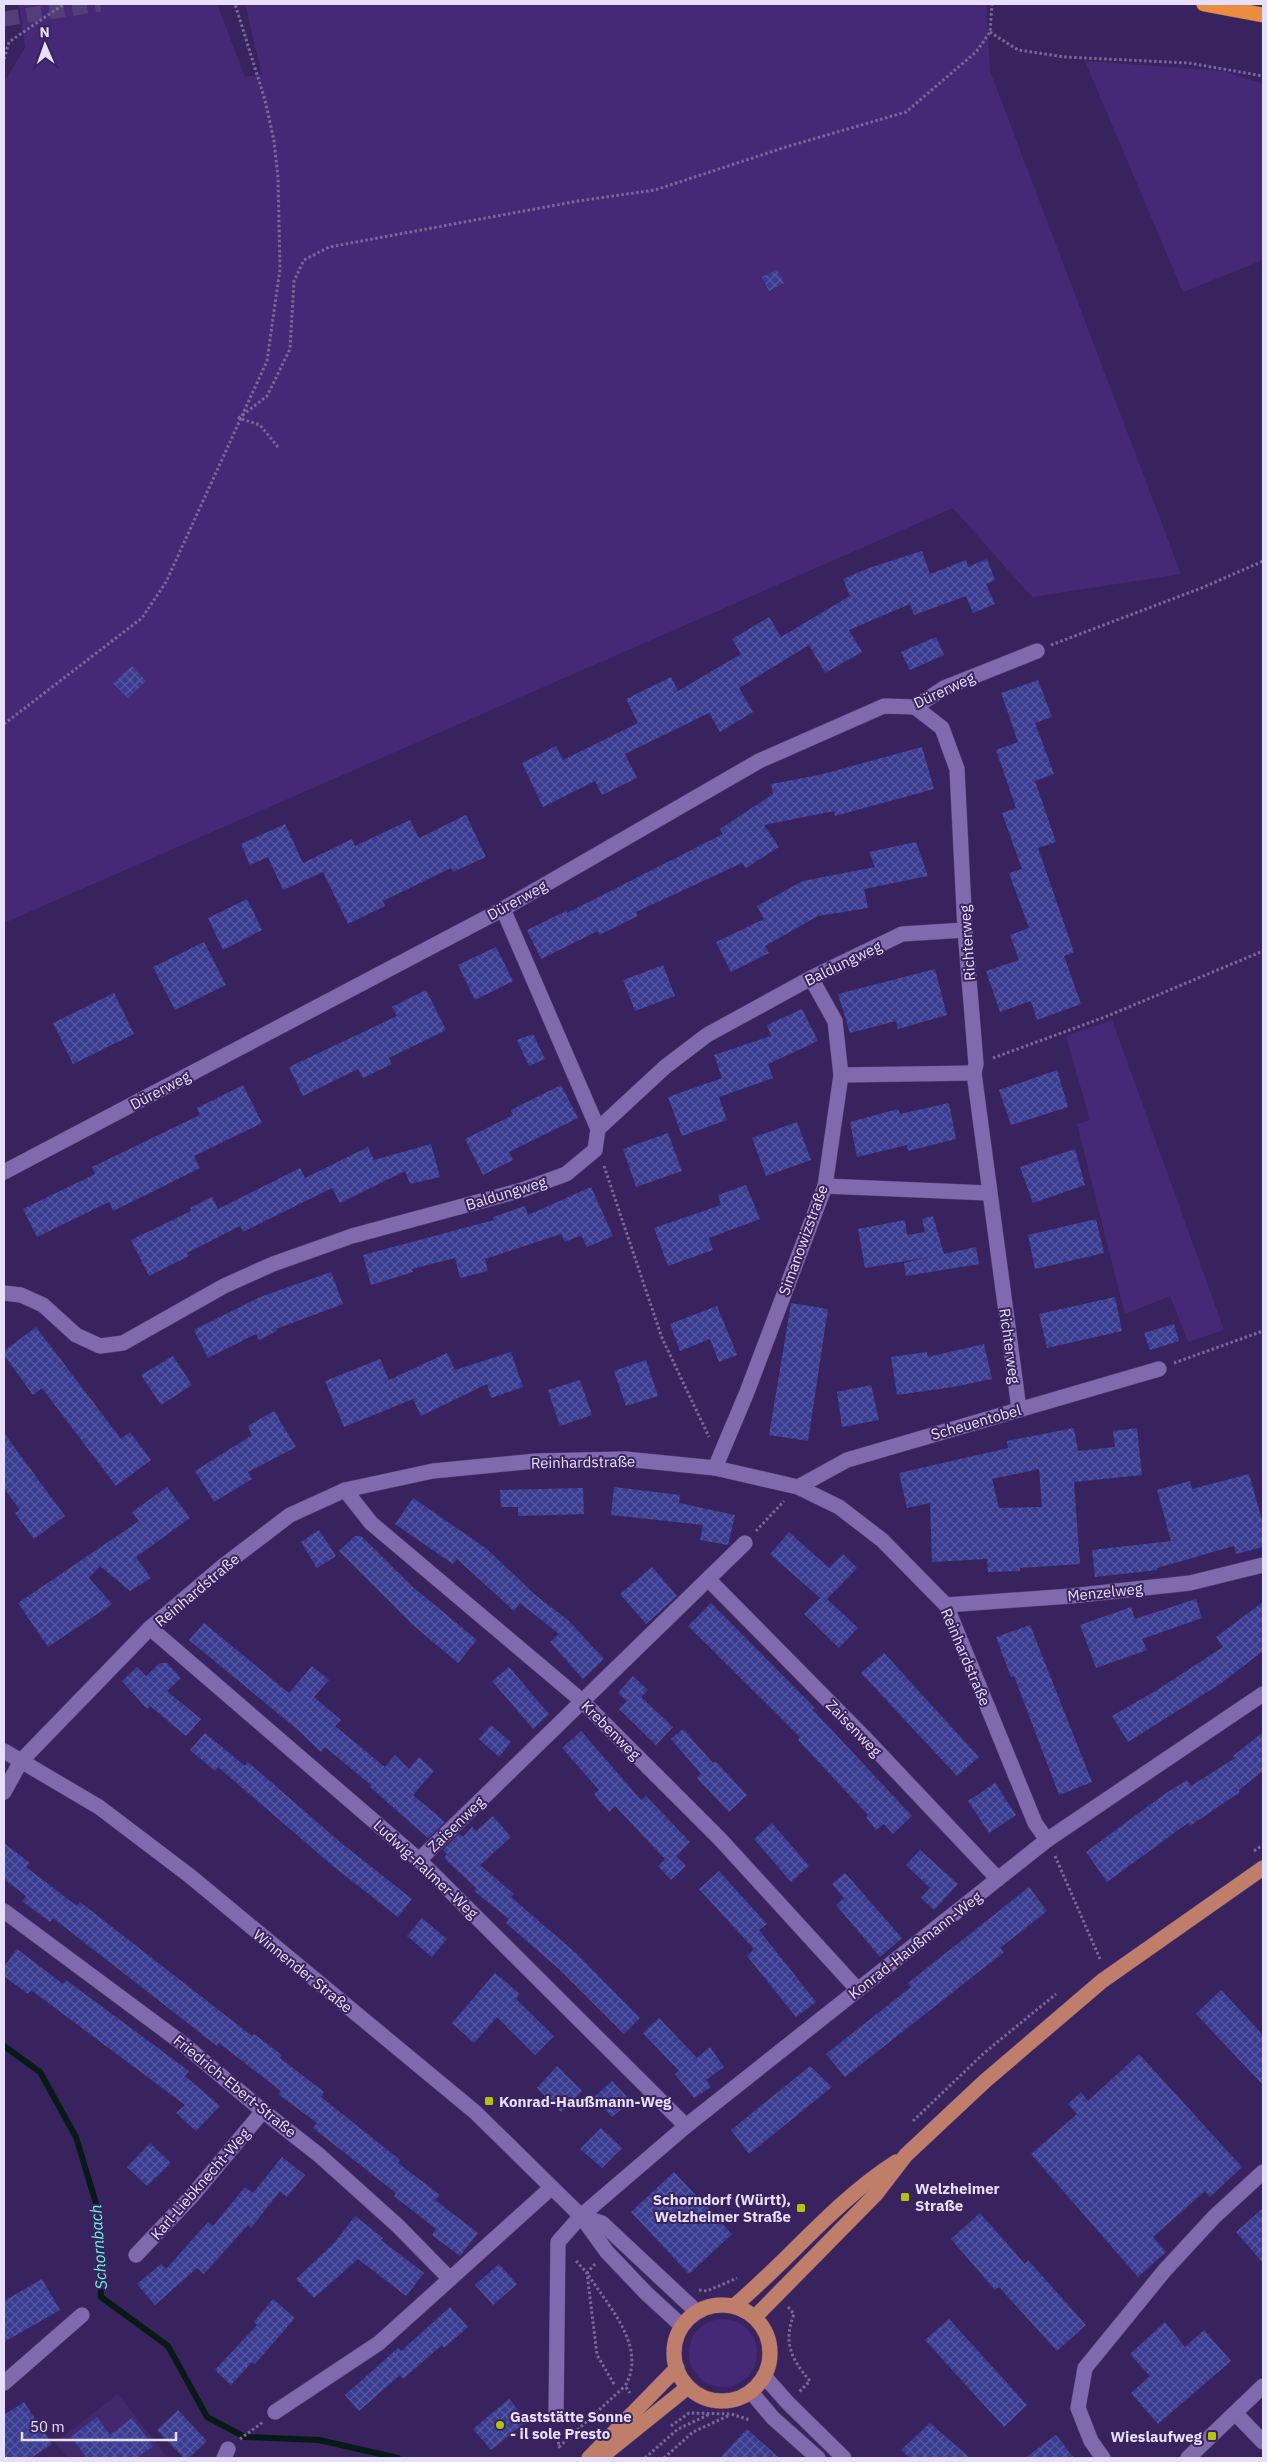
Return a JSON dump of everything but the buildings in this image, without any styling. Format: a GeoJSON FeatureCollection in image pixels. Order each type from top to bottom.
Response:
{"type":"FeatureCollection","features":[{"type":"Feature","properties":{"kind":"highway"},"geometry":{"type":"LineString","coordinates":[[1204,4],[1263,15]]}},
{"type":"Feature","properties":{"kind":"main road"},"geometry":{"type":"LineString","coordinates":[[754,2317],[876,2194],[906,2155],[984,2081],[1102,1981],[1263,1868]]}},
{"type":"Feature","properties":{"kind":"main road"},"geometry":{"type":"LineString","coordinates":[[734,2306],[764,2282],[868,2180],[906,2155]]}},
{"type":"Feature","properties":{"kind":"main road"},"geometry":{"type":"LineString","coordinates":[[734,2306],[754,2317],[765,2330],[770,2345],[770,2361],[764,2376],[751,2392],[732,2399],[712,2400],[699,2395],[688,2387],[677,2368],[674,2354],[676,2339],[682,2326],[697,2312],[709,2307],[734,2306]]}},
{"type":"Feature","properties":{"kind":"main road"},"geometry":{"type":"LineString","coordinates":[[589,2458],[677,2368]]}},
{"type":"Feature","properties":{"kind":"main road"},"geometry":{"type":"LineString","coordinates":[[600,2458],[688,2387]]}},
{"type":"Feature","properties":{"kind":"street","name":"Dürerweg"},"geometry":{"type":"LineString","coordinates":[[4,1172],[503,909],[759,760],[884,706],[915,706],[944,688],[1037,651]]}},
{"type":"Feature","properties":{"kind":"street","name":"Richterweg"},"geometry":{"type":"LineString","coordinates":[[915,706],[942,728],[957,769],[965,930],[975,1069],[988,1193],[1019,1409]]}},
{"type":"Feature","properties":{"kind":"street"},"geometry":{"type":"LineString","coordinates":[[503,909],[598,1129],[594,1150]]}},
{"type":"Feature","properties":{"kind":"street","name":"Baldungweg"},"geometry":{"type":"LineString","coordinates":[[598,1129],[665,1067],[707,1034],[811,978],[902,934],[965,930]]}},
{"type":"Feature","properties":{"kind":"street","name":"Simanowizstraße"},"geometry":{"type":"LineString","coordinates":[[715,1468],[747,1392],[825,1186],[840,1075],[835,1021],[811,978]]}},
{"type":"Feature","properties":{"kind":"street"},"geometry":{"type":"LineString","coordinates":[[840,1075],[975,1069]]}},
{"type":"Feature","properties":{"kind":"street","name":"Baldungweg"},"geometry":{"type":"LineString","coordinates":[[4,1293],[21,1296],[43,1305],[76,1335],[100,1346],[123,1343],[224,1286],[273,1264],[352,1236],[522,1190],[566,1174],[594,1150]]}},
{"type":"Feature","properties":{"kind":"street"},"geometry":{"type":"LineString","coordinates":[[825,1186],[988,1193]]}},
{"type":"Feature","properties":{"kind":"street","name":"Scheuentobel"},"geometry":{"type":"LineString","coordinates":[[798,1487],[847,1460],[1159,1369]]}},
{"type":"Feature","properties":{"kind":"street","name":"Reinhardstraße"},"geometry":{"type":"LineString","coordinates":[[4,1792],[21,1761],[150,1628],[223,1566],[290,1515],[345,1490],[433,1471],[536,1461],[624,1459],[715,1468],[798,1487],[839,1507],[882,1540],[946,1605],[1035,1823],[1047,1840]]}},
{"type":"Feature","properties":{"kind":"street","name":"Krebenweg"},"geometry":{"type":"LineString","coordinates":[[345,1490],[371,1523],[582,1701],[720,1839],[858,1990]]}},
{"type":"Feature","properties":{"kind":"street","name":"Zaisenweg"},"geometry":{"type":"LineString","coordinates":[[420,1860],[745,1543]]}},
{"type":"Feature","properties":{"kind":"street","name":"Menzelweg"},"geometry":{"type":"LineString","coordinates":[[946,1605],[1072,1596],[1190,1583],[1263,1565]]}},
{"type":"Feature","properties":{"kind":"street","name":"Zaisenweg"},"geometry":{"type":"LineString","coordinates":[[708,1579],[863,1736],[998,1879]]}},
{"type":"Feature","properties":{"kind":"street","name":"Ludwig-Palmer-Weg"},"geometry":{"type":"LineString","coordinates":[[150,1628],[420,1860],[686,2126]]}},
{"type":"Feature","properties":{"kind":"street","name":"Konrad-Haußmann-Weg"},"geometry":{"type":"LineString","coordinates":[[558,2242],[581,2216],[686,2126],[1047,1840],[1263,1694]]}},
{"type":"Feature","properties":{"kind":"street","name":"Winnender Straße"},"geometry":{"type":"LineString","coordinates":[[4,1751],[98,1808],[190,1876],[475,2112],[581,2216],[607,2252],[646,2293],[682,2326]]}},
{"type":"Feature","properties":{"kind":"street","name":"Friedrich-Ebert-Straße"},"geometry":{"type":"LineString","coordinates":[[4,1911],[182,2042],[263,2111],[319,2155],[398,2226],[450,2279]]}},
{"type":"Feature","properties":{"kind":"street","name":"Karl-Liebknecht-Weg"},"geometry":{"type":"LineString","coordinates":[[136,2255],[192,2196],[263,2111]]}},
{"type":"Feature","properties":{"kind":"street"},"geometry":{"type":"LineString","coordinates":[[1103,2458],[1091,2441],[1078,2408],[1085,2368],[1165,2270],[1214,2217],[1263,2172]]}},
{"type":"Feature","properties":{"kind":"street"},"geometry":{"type":"LineString","coordinates":[[275,2412],[379,2343],[551,2188]]}},
{"type":"Feature","properties":{"kind":"street","name":"Winnender Straße"},"geometry":{"type":"LineString","coordinates":[[581,2216],[602,2223],[697,2312]]}},
{"type":"Feature","properties":{"kind":"street"},"geometry":{"type":"LineString","coordinates":[[556,2416],[558,2242]]}},
{"type":"Feature","properties":{"kind":"street"},"geometry":{"type":"LineString","coordinates":[[4,2383],[82,2315]]}},
{"type":"Feature","properties":{"kind":"street"},"geometry":{"type":"LineString","coordinates":[[764,2376],[788,2403],[844,2458]]}},
{"type":"Feature","properties":{"kind":"street"},"geometry":{"type":"LineString","coordinates":[[1188,2458],[1236,2414],[1263,2386]]}},
{"type":"Feature","properties":{"kind":"street"},"geometry":{"type":"LineString","coordinates":[[751,2392],[773,2418],[818,2458]]}},
{"type":"Feature","properties":{"kind":"street"},"geometry":{"type":"LineString","coordinates":[[1236,2414],[1263,2442]]}},
{"type":"Feature","properties":{"kind":"path"},"geometry":{"type":"LineString","coordinates":[[4,59],[9,42],[64,4]]}},
{"type":"Feature","properties":{"kind":"path"},"geometry":{"type":"LineString","coordinates":[[4,724],[142,618],[166,582],[267,361],[280,269],[278,178],[274,141],[264,100],[235,4]]}},
{"type":"Feature","properties":{"kind":"path"},"geometry":{"type":"LineString","coordinates":[[240,418],[267,396],[290,349],[294,281],[304,260],[329,247],[578,201],[655,190],[789,146],[906,112],[976,52],[990,32],[992,4]]}},
{"type":"Feature","properties":{"kind":"path"},"geometry":{"type":"LineString","coordinates":[[990,32],[1018,50],[1065,57],[1189,63],[1263,76]]}},
{"type":"Feature","properties":{"kind":"path"},"geometry":{"type":"LineString","coordinates":[[240,418],[260,425],[278,447]]}},
{"type":"Feature","properties":{"kind":"path"},"geometry":{"type":"LineString","coordinates":[[1037,651],[1204,587],[1263,561]]}},
{"type":"Feature","properties":{"kind":"path"},"geometry":{"type":"LineString","coordinates":[[975,1069],[1263,951]]}},
{"type":"Feature","properties":{"kind":"path"},"geometry":{"type":"LineString","coordinates":[[594,1150],[602,1162],[662,1338],[714,1446],[722,1451]]}},
{"type":"Feature","properties":{"kind":"path"},"geometry":{"type":"LineString","coordinates":[[1159,1369],[1263,1331]]}},
{"type":"Feature","properties":{"kind":"path"},"geometry":{"type":"LineString","coordinates":[[745,1543],[798,1487]]}},
{"type":"Feature","properties":{"kind":"path"},"geometry":{"type":"LineString","coordinates":[[1047,1840],[1100,1958]]}},
{"type":"Feature","properties":{"kind":"path"},"geometry":{"type":"LineString","coordinates":[[558,2242],[587,2273],[597,2355],[614,2384]]}},
{"type":"Feature","properties":{"kind":"path"},"geometry":{"type":"LineString","coordinates":[[556,2416],[558,2447],[625,2386]]}},
{"type":"Feature","properties":{"kind":"path"},"geometry":{"type":"LineString","coordinates":[[226,2454],[275,2412]]}},
{"type":"Feature","properties":{"kind":"path"},"geometry":{"type":"LineString","coordinates":[[645,2458],[678,2429],[711,2413]]}},
{"type":"Feature","properties":{"kind":"path"},"geometry":{"type":"LineString","coordinates":[[664,2458],[693,2432],[731,2414]]}},
{"type":"Feature","properties":{"kind":"shaded area"},"geometry":{"type":"Polygon","coordinates":[[[19,4],[217,4],[245,77],[262,74],[245,4],[986,4],[990,71],[1181,574],[1032,597],[953,508],[4,923],[4,82],[25,48],[19,4]]]}},
{"type":"Feature","properties":{"kind":"shaded area"},"geometry":{"type":"Polygon","coordinates":[[[1085,61],[1223,71],[1263,84],[1263,260],[1183,292],[1085,61]]]}},
{"type":"Feature","properties":{"kind":"shaded area"},"geometry":{"type":"Polygon","coordinates":[[[1112,1020],[1224,1330],[1188,1342],[1170,1296],[1125,1314],[1077,1124],[1090,1120],[1066,1036],[1112,1020]]]}},
{"type":"Feature","properties":{"kind":"shaded area"},"geometry":{"type":"Polygon","coordinates":[[[716,2319],[730,2319],[742,2324],[752,2334],[757,2346],[757,2360],[752,2372],[742,2382],[730,2387],[716,2387],[704,2382],[694,2372],[689,2360],[689,2346],[694,2334],[704,2324],[716,2319]]]}},
{"type":"Feature","properties":{"kind":"shaded area"},"geometry":{"type":"Polygon","coordinates":[[[118,2394],[167,2457],[68,2458],[55,2443],[118,2394]]]}},
{"type":"Feature","properties":{"kind":"waterway","name":"Schornbach"},"geometry":{"type":"LineString","coordinates":[[4,2046],[40,2072],[76,2137],[98,2210],[101,2297],[168,2346],[207,2417],[245,2437],[319,2440],[398,2458]]}},
{"type":"Feature","properties":{"kind":"tunnel"},"geometry":{"type":"LineString","coordinates":[[4,19],[100,4]]}},
{"type":"Feature","properties":{"kind":"place","name":"Konrad-Haußmann-Weg"},"geometry":{"type":"Point","coordinates":[489,2101]}},
{"type":"Feature","properties":{"kind":"place","name":"Welzheimer Straße"},"geometry":{"type":"Point","coordinates":[905,2197]}},
{"type":"Feature","properties":{"kind":"place","name":"Schorndorf (Württ), Welzheimer Straße"},"geometry":{"type":"Point","coordinates":[801,2208]}},
{"type":"Feature","properties":{"kind":"place","name":"Gaststätte Sonne - il sole Presto"},"geometry":{"type":"Point","coordinates":[500,2425]}},
{"type":"Feature","properties":{"kind":"place","name":"Wieslaufweg"},"geometry":{"type":"Point","coordinates":[1212,2436]}}]}
